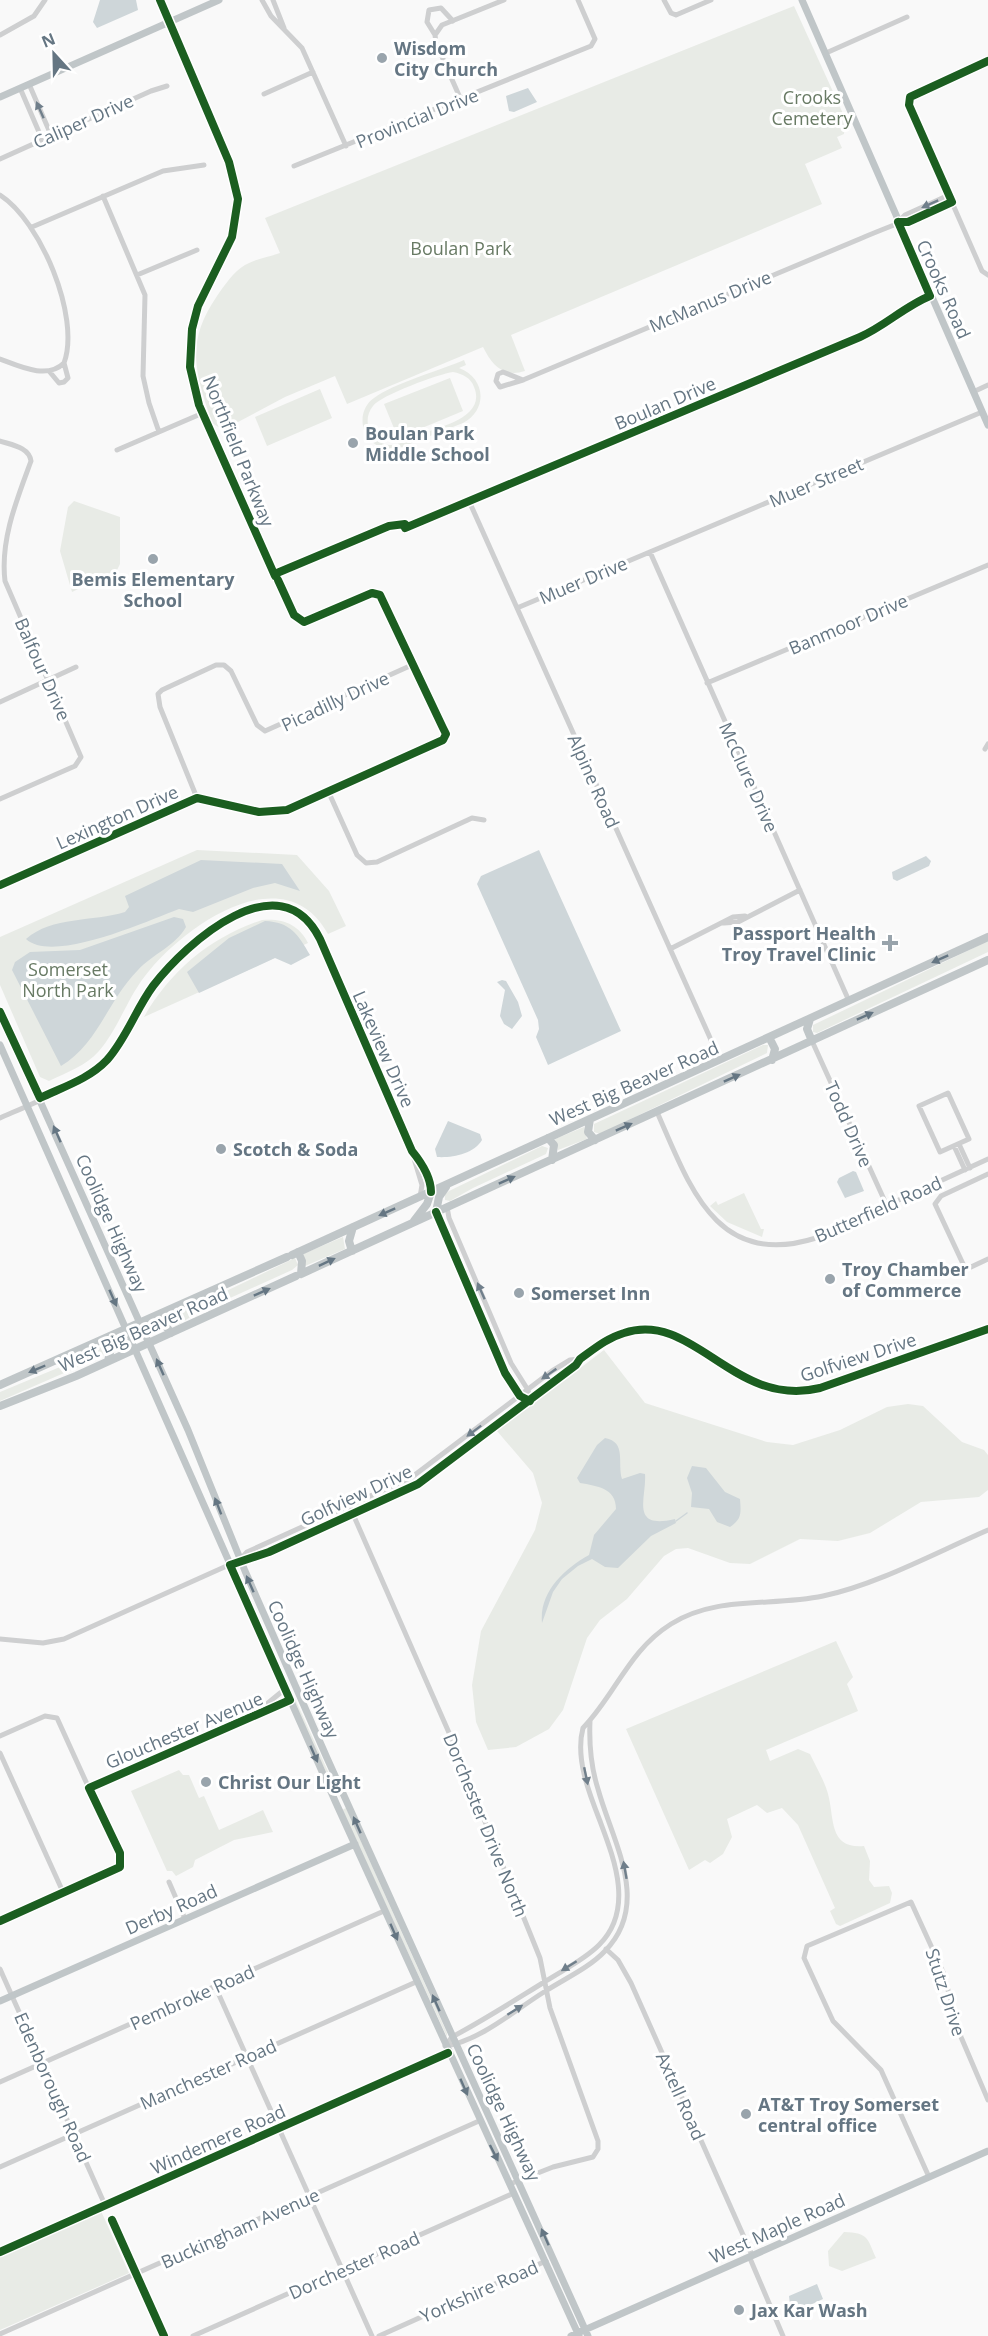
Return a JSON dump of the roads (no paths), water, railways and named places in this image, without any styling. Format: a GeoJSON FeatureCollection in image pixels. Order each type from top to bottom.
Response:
{"type":"FeatureCollection","features":[{"type":"Feature","properties":{"kind":"main road","name":"Northfield Parkway"},"geometry":{"type":"LineString","coordinates":[[160,0],[234,175],[238,199],[232,237],[198,306],[192,329],[190,367],[203,413]]}},
{"type":"Feature","properties":{"kind":"main road"},"geometry":{"type":"LineString","coordinates":[[0,97],[219,0]]}},
{"type":"Feature","properties":{"kind":"main road","name":"Crooks Road"},"geometry":{"type":"LineString","coordinates":[[802,0],[988,425]]}},
{"type":"Feature","properties":{"kind":"main road","name":"West Big Beaver Road"},"geometry":{"type":"LineString","coordinates":[[0,1385],[420,1197],[988,937]]}},
{"type":"Feature","properties":{"kind":"main road","name":"West Big Beaver Road"},"geometry":{"type":"LineString","coordinates":[[0,1406],[136,1349],[988,960]]}},
{"type":"Feature","properties":{"kind":"main road","name":"Coolidge Highway"},"geometry":{"type":"LineString","coordinates":[[0,1012],[141,1323],[276,1645],[587,2332]]}},
{"type":"Feature","properties":{"kind":"main road"},"geometry":{"type":"LineString","coordinates":[[810,1019],[807,1029],[812,1041]]}},
{"type":"Feature","properties":{"kind":"main road"},"geometry":{"type":"LineString","coordinates":[[769,1037],[775,1049],[772,1059]]}},
{"type":"Feature","properties":{"kind":"main road","name":"Coolidge Highway"},"geometry":{"type":"LineString","coordinates":[[0,1045],[384,1911],[479,2121],[551,2271],[576,2335]]}},
{"type":"Feature","properties":{"kind":"main road"},"geometry":{"type":"LineString","coordinates":[[590,1119],[588,1132],[595,1140]]}},
{"type":"Feature","properties":{"kind":"main road"},"geometry":{"type":"LineString","coordinates":[[548,1138],[555,1149],[552,1160]]}},
{"type":"Feature","properties":{"kind":"main road"},"geometry":{"type":"LineString","coordinates":[[60,1176],[69,1179],[75,1175]]}},
{"type":"Feature","properties":{"kind":"main road"},"geometry":{"type":"LineString","coordinates":[[436,1212],[439,1197],[449,1183]]}},
{"type":"Feature","properties":{"kind":"main road"},"geometry":{"type":"LineString","coordinates":[[412,1223],[427,1204],[431,1191]]}},
{"type":"Feature","properties":{"kind":"main road"},"geometry":{"type":"LineString","coordinates":[[74,1208],[80,1204],[89,1207]]}},
{"type":"Feature","properties":{"kind":"main road"},"geometry":{"type":"LineString","coordinates":[[352,1251],[349,1241],[353,1227]]}},
{"type":"Feature","properties":{"kind":"main road"},"geometry":{"type":"LineString","coordinates":[[292,1254],[302,1262],[299,1275]]}},
{"type":"Feature","properties":{"kind":"main road"},"geometry":{"type":"LineString","coordinates":[[98,1262],[107,1265],[112,1260]]}},
{"type":"Feature","properties":{"kind":"main road"},"geometry":{"type":"LineString","coordinates":[[167,1311],[165,1325],[171,1332]]}},
{"type":"Feature","properties":{"kind":"main road"},"geometry":{"type":"LineString","coordinates":[[104,1340],[112,1351],[107,1362]]}},
{"type":"Feature","properties":{"kind":"main road"},"geometry":{"type":"LineString","coordinates":[[157,1395],[161,1391],[171,1392]]}},
{"type":"Feature","properties":{"kind":"main road"},"geometry":{"type":"LineString","coordinates":[[190,1472],[196,1476],[205,1471]]}},
{"type":"Feature","properties":{"kind":"main road"},"geometry":{"type":"LineString","coordinates":[[265,1644],[272,1641],[276,1645]]}},
{"type":"Feature","properties":{"kind":"main road"},"geometry":{"type":"LineString","coordinates":[[336,1803],[340,1805],[346,1802]]}},
{"type":"Feature","properties":{"kind":"main road","name":"Derby Road"},"geometry":{"type":"LineString","coordinates":[[0,2001],[355,1844]]}},
{"type":"Feature","properties":{"kind":"main road","name":"West Maple Road"},"geometry":{"type":"LineString","coordinates":[[576,2335],[988,2151]]}},
{"type":"Feature","properties":{"kind":"main road"},"geometry":{"type":"LineString","coordinates":[[551,2271],[559,2267]]}},
{"type":"Feature","properties":{"kind":"street"},"geometry":{"type":"LineString","coordinates":[[0,35],[34,16],[45,0]]}},
{"type":"Feature","properties":{"kind":"street"},"geometry":{"type":"LineString","coordinates":[[262,0],[271,16],[302,48],[346,146]]}},
{"type":"Feature","properties":{"kind":"street"},"geometry":{"type":"LineString","coordinates":[[273,0],[285,29]]}},
{"type":"Feature","properties":{"kind":"street"},"geometry":{"type":"LineString","coordinates":[[435,35],[439,27],[504,0]]}},
{"type":"Feature","properties":{"kind":"street","name":"Provincial Drive"},"geometry":{"type":"LineString","coordinates":[[294,166],[593,45],[595,39],[578,0]]}},
{"type":"Feature","properties":{"kind":"street"},"geometry":{"type":"LineString","coordinates":[[664,0],[669,11],[675,15],[711,0]]}},
{"type":"Feature","properties":{"kind":"street"},"geometry":{"type":"LineString","coordinates":[[453,21],[441,8],[429,10],[427,22],[435,35],[436,43],[461,100]]}},
{"type":"Feature","properties":{"kind":"street"},"geometry":{"type":"LineString","coordinates":[[826,53],[907,17]]}},
{"type":"Feature","properties":{"kind":"street"},"geometry":{"type":"LineString","coordinates":[[987,274],[952,202],[909,100],[913,94],[988,61]]}},
{"type":"Feature","properties":{"kind":"street"},"geometry":{"type":"LineString","coordinates":[[264,94],[313,72]]}},
{"type":"Feature","properties":{"kind":"street"},"geometry":{"type":"LineString","coordinates":[[29,84],[51,135]]}},
{"type":"Feature","properties":{"kind":"street","name":"Caliper Drive"},"geometry":{"type":"LineString","coordinates":[[0,159],[151,91],[167,86]]}},
{"type":"Feature","properties":{"kind":"street"},"geometry":{"type":"LineString","coordinates":[[20,88],[42,139]]}},
{"type":"Feature","properties":{"kind":"street"},"geometry":{"type":"LineString","coordinates":[[32,227],[164,171],[204,165]]}},
{"type":"Feature","properties":{"kind":"street"},"geometry":{"type":"LineString","coordinates":[[0,195],[19,209],[32,227],[63,299],[66,344],[64,363],[68,378],[59,383],[52,370]]}},
{"type":"Feature","properties":{"kind":"street"},"geometry":{"type":"LineString","coordinates":[[898,222],[905,215],[949,195]]}},
{"type":"Feature","properties":{"kind":"street"},"geometry":{"type":"LineString","coordinates":[[103,196],[137,274],[145,300],[142,354],[144,382],[159,432]]}},
{"type":"Feature","properties":{"kind":"street"},"geometry":{"type":"LineString","coordinates":[[898,222],[908,222],[952,202]]}},
{"type":"Feature","properties":{"kind":"street","name":"McManus Drive"},"geometry":{"type":"LineString","coordinates":[[523,380],[503,372],[498,374],[496,381],[500,387],[505,387],[523,380],[898,222]]}},
{"type":"Feature","properties":{"kind":"street"},"geometry":{"type":"LineString","coordinates":[[137,274],[197,250]]}},
{"type":"Feature","properties":{"kind":"street","name":"Boulan Drive"},"geometry":{"type":"LineString","coordinates":[[405,528],[860,338],[930,296]]}},
{"type":"Feature","properties":{"kind":"street"},"geometry":{"type":"LineString","coordinates":[[0,359],[52,370],[64,363]]}},
{"type":"Feature","properties":{"kind":"street"},"geometry":{"type":"LineString","coordinates":[[973,392],[988,385]]}},
{"type":"Feature","properties":{"kind":"street","name":"Muer Street"},"geometry":{"type":"LineString","coordinates":[[650,552],[982,412]]}},
{"type":"Feature","properties":{"kind":"street"},"geometry":{"type":"LineString","coordinates":[[117,450],[203,413]]}},
{"type":"Feature","properties":{"kind":"street","name":"Northfield Parkway"},"geometry":{"type":"LineString","coordinates":[[203,413],[294,615],[304,622],[372,593],[377,594],[412,665]]}},
{"type":"Feature","properties":{"kind":"street","name":"Balfour Drive"},"geometry":{"type":"LineString","coordinates":[[0,441],[25,450],[31,456],[5,537],[3,569],[8,590],[80,752],[80,761],[0,799]]}},
{"type":"Feature","properties":{"kind":"street","name":"Alpine Road"},"geometry":{"type":"LineString","coordinates":[[469,501],[720,1060]]}},
{"type":"Feature","properties":{"kind":"street","name":"Muer Drive"},"geometry":{"type":"LineString","coordinates":[[516,608],[650,552]]}},
{"type":"Feature","properties":{"kind":"street","name":"McClure Drive"},"geometry":{"type":"LineString","coordinates":[[650,552],[849,1001]]}},
{"type":"Feature","properties":{"kind":"street","name":"Banmoor Drive"},"geometry":{"type":"LineString","coordinates":[[707,683],[988,565]]}},
{"type":"Feature","properties":{"kind":"street","name":"Picadilly Drive"},"geometry":{"type":"LineString","coordinates":[[197,798],[160,707],[158,694],[216,664],[224,665],[231,671],[256,724],[265,731],[412,665]]}},
{"type":"Feature","properties":{"kind":"street","name":"Lexington Drive"},"geometry":{"type":"LineString","coordinates":[[0,885],[197,798],[248,810],[274,812],[298,807],[435,745],[443,740],[446,734],[412,665]]}},
{"type":"Feature","properties":{"kind":"street"},"geometry":{"type":"LineString","coordinates":[[0,702],[76,668]]}},
{"type":"Feature","properties":{"kind":"street"},"geometry":{"type":"LineString","coordinates":[[329,793],[357,855],[366,863],[377,862],[472,818],[483,820]]}},
{"type":"Feature","properties":{"kind":"street"},"geometry":{"type":"LineString","coordinates":[[670,949],[736,916],[745,916],[800,890]]}},
{"type":"Feature","properties":{"kind":"street","name":"Lakeview Drive"},"geometry":{"type":"LineString","coordinates":[[40,1098],[87,1076],[102,1065],[160,978],[186,951],[212,931],[249,910],[262,905],[285,906],[307,919],[320,939],[412,1151],[414,1165],[422,1185],[420,1197]]}},
{"type":"Feature","properties":{"kind":"street","name":"Todd Drive"},"geometry":{"type":"LineString","coordinates":[[812,1041],[887,1206]]}},
{"type":"Feature","properties":{"kind":"street"},"geometry":{"type":"LineString","coordinates":[[948,1093],[969,1139],[956,1145],[940,1152],[919,1106],[948,1093]]}},
{"type":"Feature","properties":{"kind":"street"},"geometry":{"type":"LineString","coordinates":[[0,1118],[40,1098]]}},
{"type":"Feature","properties":{"kind":"street","name":"Butterfield Road"},"geometry":{"type":"LineString","coordinates":[[657,1112],[702,1207],[723,1227],[744,1238],[774,1245],[799,1243],[887,1206],[988,1159]]}},
{"type":"Feature","properties":{"kind":"street"},"geometry":{"type":"LineString","coordinates":[[956,1145],[967,1169]]}},
{"type":"Feature","properties":{"kind":"street","name":"Lakeview Drive"},"geometry":{"type":"LineString","coordinates":[[412,1151],[421,1162],[430,1181],[431,1191]]}},
{"type":"Feature","properties":{"kind":"street"},"geometry":{"type":"LineString","coordinates":[[988,1174],[940,1196],[935,1204],[964,1266],[971,1267],[988,1259]]}},
{"type":"Feature","properties":{"kind":"street"},"geometry":{"type":"LineString","coordinates":[[447,1208],[449,1218],[511,1363],[528,1390],[530,1401]]}},
{"type":"Feature","properties":{"kind":"street"},"geometry":{"type":"LineString","coordinates":[[436,1212],[502,1368],[520,1396],[530,1401]]}},
{"type":"Feature","properties":{"kind":"street","name":"Golfview Drive"},"geometry":{"type":"LineString","coordinates":[[240,1560],[251,1560],[418,1484],[530,1401],[576,1365],[580,1359],[623,1333],[659,1330],[681,1338],[763,1387],[795,1392],[820,1388],[988,1329]]}},
{"type":"Feature","properties":{"kind":"street","name":"Golfview Drive"},"geometry":{"type":"LineString","coordinates":[[240,1560],[247,1552],[415,1475],[552,1371],[570,1360],[580,1359]]}},
{"type":"Feature","properties":{"kind":"street","name":"Dorchester Drive North"},"geometry":{"type":"LineString","coordinates":[[349,1505],[475,1796],[540,1958],[550,2008],[598,2141],[597,2152],[590,2158],[556,2166],[520,2180]]}},
{"type":"Feature","properties":{"kind":"street"},"geometry":{"type":"LineString","coordinates":[[454,2041],[600,1944],[614,1923],[618,1904],[619,1878],[584,1769],[582,1734],[643,1646],[686,1616],[722,1605],[806,1599],[832,1594],[865,1583],[988,1530]]}},
{"type":"Feature","properties":{"kind":"street"},"geometry":{"type":"LineString","coordinates":[[0,1639],[43,1643],[64,1639],[240,1560]]}},
{"type":"Feature","properties":{"kind":"street","name":"Glouchester Avenue"},"geometry":{"type":"LineString","coordinates":[[267,1710],[268,1703],[285,1689]]}},
{"type":"Feature","properties":{"kind":"street","name":"Glouchester Avenue"},"geometry":{"type":"LineString","coordinates":[[89,1788],[290,1700]]}},
{"type":"Feature","properties":{"kind":"street"},"geometry":{"type":"LineString","coordinates":[[0,1736],[52,1716],[58,1720],[120,1853],[120,1867],[0,1920]]}},
{"type":"Feature","properties":{"kind":"street"},"geometry":{"type":"LineString","coordinates":[[454,2041],[547,1990],[607,1950],[620,1932],[628,1892],[624,1863],[595,1777],[590,1721]]}},
{"type":"Feature","properties":{"kind":"street"},"geometry":{"type":"LineString","coordinates":[[0,1754],[63,1892]]}},
{"type":"Feature","properties":{"kind":"street"},"geometry":{"type":"LineString","coordinates":[[169,1882],[185,1919]]}},
{"type":"Feature","properties":{"kind":"street","name":"Stutz Drive"},"geometry":{"type":"LineString","coordinates":[[929,2177],[884,2076],[833,2020],[804,1958],[804,1949],[810,1944],[910,1902],[943,1972],[961,2037],[988,2100]]}},
{"type":"Feature","properties":{"kind":"street","name":"Pembroke Road"},"geometry":{"type":"LineString","coordinates":[[0,2082],[384,1911]]}},
{"type":"Feature","properties":{"kind":"street","name":"Axtell Road"},"geometry":{"type":"LineString","coordinates":[[600,1944],[623,1967],[631,1983],[751,2256],[783,2336]]}},
{"type":"Feature","properties":{"kind":"street","name":"Edenborough Road"},"geometry":{"type":"LineString","coordinates":[[0,1969],[105,2205]]}},
{"type":"Feature","properties":{"kind":"street","name":"Manchester Road"},"geometry":{"type":"LineString","coordinates":[[0,2167],[416,1982]]}},
{"type":"Feature","properties":{"kind":"street"},"geometry":{"type":"LineString","coordinates":[[216,1986],[372,2336]]}},
{"type":"Feature","properties":{"kind":"street","name":"Windemere Road"},"geometry":{"type":"LineString","coordinates":[[0,2252],[447,2050],[454,2041]]}},
{"type":"Feature","properties":{"kind":"street","name":"Buckingham Avenue"},"geometry":{"type":"LineString","coordinates":[[0,2334],[479,2121]]}},
{"type":"Feature","properties":{"kind":"street"},"geometry":{"type":"LineString","coordinates":[[510,2184],[520,2180]]}},
{"type":"Feature","properties":{"kind":"street","name":"Dorchester Road"},"geometry":{"type":"LineString","coordinates":[[193,2336],[514,2193]]}},
{"type":"Feature","properties":{"kind":"street"},"geometry":{"type":"LineString","coordinates":[[112,2220],[164,2336]]}},
{"type":"Feature","properties":{"kind":"street","name":"Yorkshire Road"},"geometry":{"type":"LineString","coordinates":[[380,2336],[546,2261]]}},
{"type":"Feature","properties":{"kind":"waterway"},"geometry":{"type":"LineString","coordinates":[[676,1521],[687,1513]]}},
{"type":"Feature","properties":{"kind":"place","name":"Wisdom City Church"},"geometry":{"type":"Point","coordinates":[382,58]}},
{"type":"Feature","properties":{"kind":"place","name":"Boulan Park Middle School"},"geometry":{"type":"Point","coordinates":[353,443]}},
{"type":"Feature","properties":{"kind":"place","name":"Bemis Elementary School"},"geometry":{"type":"Point","coordinates":[153,559]}},
{"type":"Feature","properties":{"kind":"place","name":"Passport Health Troy Travel Clinic"},"geometry":{"type":"Point","coordinates":[890,943]}},
{"type":"Feature","properties":{"kind":"place","name":"Scotch & Soda"},"geometry":{"type":"Point","coordinates":[221,1149]}},
{"type":"Feature","properties":{"kind":"place","name":"Troy Chamber of Commerce"},"geometry":{"type":"Point","coordinates":[830,1279]}},
{"type":"Feature","properties":{"kind":"place","name":"Somerset Inn"},"geometry":{"type":"Point","coordinates":[519,1293]}},
{"type":"Feature","properties":{"kind":"place","name":"Christ Our Light"},"geometry":{"type":"Point","coordinates":[206,1782]}},
{"type":"Feature","properties":{"kind":"place","name":"AT&T Troy Somerset central office"},"geometry":{"type":"Point","coordinates":[746,2114]}},
{"type":"Feature","properties":{"kind":"place","name":"Jax Kar Wash"},"geometry":{"type":"Point","coordinates":[739,2310]}},
{"type":"Feature","properties":{"kind":"park label","name":"Crooks Cemetery"},"geometry":{"type":"Point","coordinates":[812,107]}},
{"type":"Feature","properties":{"kind":"park label","name":"Boulan Park"},"geometry":{"type":"Point","coordinates":[461,248]}},
{"type":"Feature","properties":{"kind":"park label","name":"Somerset North Park"},"geometry":{"type":"Point","coordinates":[68,979]}}]}
